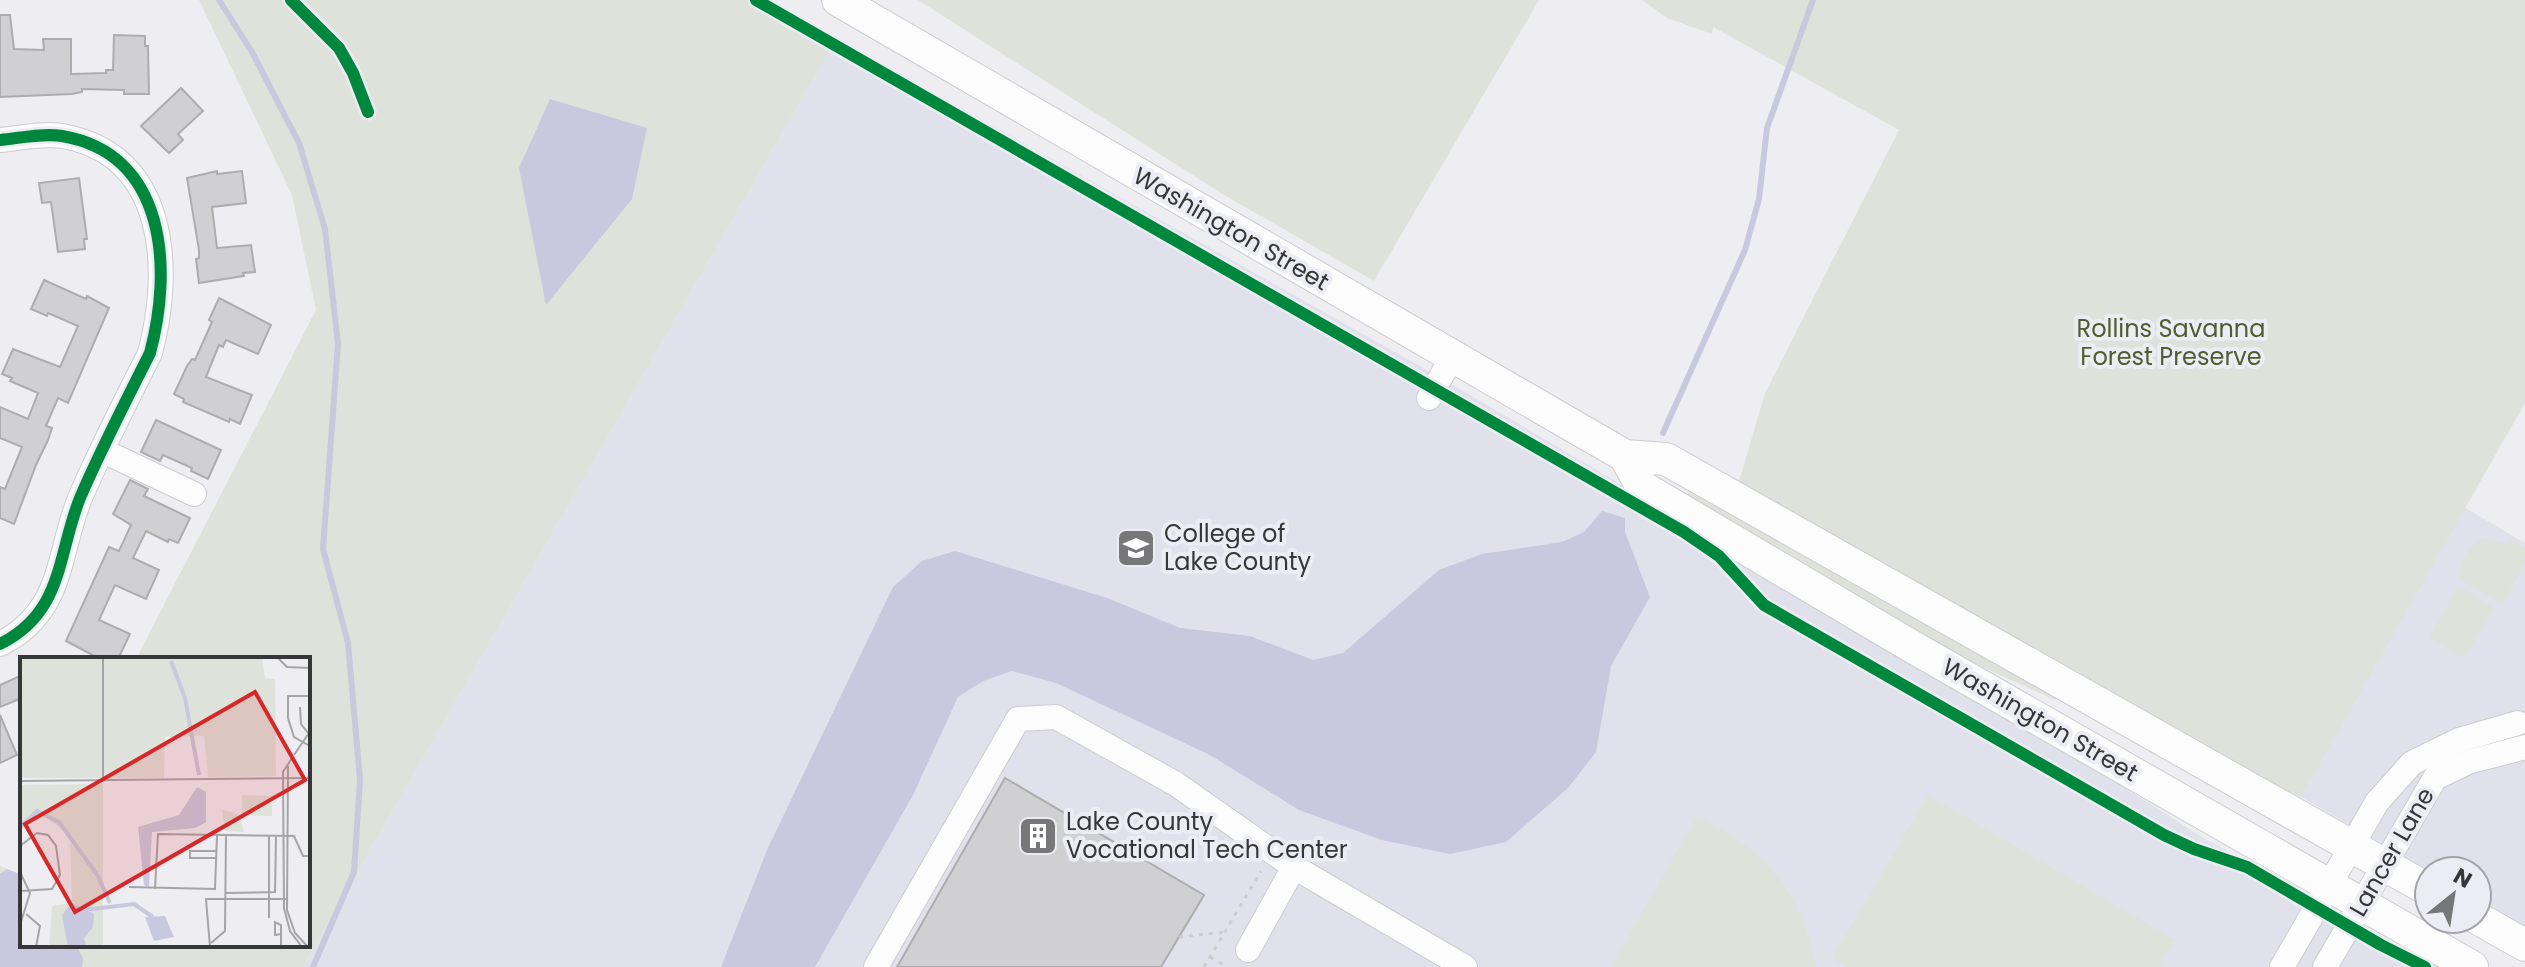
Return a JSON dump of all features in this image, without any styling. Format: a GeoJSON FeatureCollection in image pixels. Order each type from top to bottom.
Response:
{"type":"FeatureCollection","features":[{"type":"Feature","properties":{"kind":"main road","name":"Washington Street"},"geometry":{"type":"LineString","coordinates":[[853,4],[1625,456],[1666,459],[2413,881]]}},
{"type":"Feature","properties":{"kind":"main road","name":"Washington Street"},"geometry":{"type":"LineString","coordinates":[[1625,456],[1642,487],[1911,646],[2472,967]]}},
{"type":"Feature","properties":{"kind":"main road"},"geometry":{"type":"LineString","coordinates":[[2493,927],[2525,945]]}},
{"type":"Feature","properties":{"kind":"street"},"geometry":{"type":"LineString","coordinates":[[0,140],[61,136],[89,143],[130,172],[146,197],[158,233],[162,282],[150,353],[80,498],[55,586],[29,624],[0,644]]}},
{"type":"Feature","properties":{"kind":"street"},"geometry":{"type":"LineString","coordinates":[[1429,398],[1452,357]]}},
{"type":"Feature","properties":{"kind":"street"},"geometry":{"type":"LineString","coordinates":[[103,451],[194,494]]}},
{"type":"Feature","properties":{"kind":"street","name":"Lancer Lane"},"geometry":{"type":"LineString","coordinates":[[2282,967],[2377,802],[2412,763],[2459,740],[2521,716]]}},
{"type":"Feature","properties":{"kind":"street","name":"Lancer Lane"},"geometry":{"type":"LineString","coordinates":[[2325,967],[2435,778],[2468,762],[2525,746],[2518,735],[2521,716]]}},
{"type":"Feature","properties":{"kind":"street"},"geometry":{"type":"LineString","coordinates":[[876,967],[1018,719],[1056,717],[1176,784],[1294,867],[1465,967]]}},
{"type":"Feature","properties":{"kind":"street"},"geometry":{"type":"LineString","coordinates":[[1248,950],[1294,867]]}},
{"type":"Feature","properties":{"kind":"path"},"geometry":{"type":"LineString","coordinates":[[1204,967],[1272,852]]}},
{"type":"Feature","properties":{"kind":"path"},"geometry":{"type":"LineString","coordinates":[[1179,937],[1225,932]]}},
{"type":"Feature","properties":{"kind":"path"},"geometry":{"type":"LineString","coordinates":[[1210,957],[1227,967]]}},
{"type":"Feature","properties":{"kind":"shaded area","name":"College of Lake County"},"geometry":{"type":"Polygon","coordinates":[[[837,38],[1443,379],[2012,716],[2205,839],[2437,967],[303,967],[837,38]]]}},
{"type":"Feature","properties":{"kind":"shaded area"},"geometry":{"type":"Polygon","coordinates":[[[2462,506],[2525,543],[2525,926],[2493,907],[2493,855],[2413,855],[2413,862],[2301,797],[2462,506]]]}},
{"type":"Feature","properties":{"kind":"green space"},"geometry":{"type":"Polygon","coordinates":[[[199,0],[768,0],[837,38],[303,967],[0,967],[0,866],[17,873],[20,868],[20,947],[310,947],[310,657],[137,657],[316,310],[292,195],[199,0]]]}},
{"type":"Feature","properties":{"kind":"green space"},"geometry":{"type":"Polygon","coordinates":[[[918,0],[1539,0],[1374,281],[1224,195],[918,0]]]}},
{"type":"Feature","properties":{"kind":"green space","name":"Rollins Savanna Forest Preserve"},"geometry":{"type":"Polygon","coordinates":[[[1642,0],[2525,0],[2525,403],[2301,797],[2241,769],[1738,485],[1765,393],[1899,130],[1713,27],[1712,34],[1667,18],[1642,0]]]}},
{"type":"Feature","properties":{"kind":"green space"},"geometry":{"type":"Polygon","coordinates":[[[1690,489],[2058,693],[2055,700],[1926,641],[1685,499],[1690,489]]]}},
{"type":"Feature","properties":{"kind":"green space"},"geometry":{"type":"Polygon","coordinates":[[[2484,537],[2504,544],[2512,539],[2525,547],[2525,564],[2502,604],[2460,579],[2466,555],[2484,537]]]}},
{"type":"Feature","properties":{"kind":"green space"},"geometry":{"type":"Polygon","coordinates":[[[2458,587],[2494,608],[2465,658],[2429,637],[2458,587]]]}},
{"type":"Feature","properties":{"kind":"green space"},"geometry":{"type":"Polygon","coordinates":[[[1928,795],[2175,940],[2159,967],[1847,967],[1832,958],[1928,795]]]}},
{"type":"Feature","properties":{"kind":"green space"},"geometry":{"type":"Polygon","coordinates":[[[1697,816],[1742,843],[1777,875],[1801,916],[1816,967],[1611,967],[1697,816]]]}},
{"type":"Feature","properties":{"kind":"water"},"geometry":{"type":"Polygon","coordinates":[[[550,99],[647,128],[632,199],[546,305],[519,168],[550,99]]]}},
{"type":"Feature","properties":{"kind":"water"},"geometry":{"type":"Polygon","coordinates":[[[1602,511],[1625,518],[1625,532],[1650,597],[1611,666],[1596,752],[1568,788],[1506,842],[1450,854],[1382,840],[1299,810],[1210,755],[1056,683],[1012,671],[983,681],[958,697],[913,795],[815,967],[721,967],[767,850],[893,587],[922,561],[955,551],[1107,598],[1180,628],[1250,636],[1313,660],[1343,653],[1439,570],[1482,554],[1562,542],[1584,532],[1602,511]]]}},
{"type":"Feature","properties":{"kind":"water"},"geometry":{"type":"Polygon","coordinates":[[[7,869],[20,874],[20,947],[77,947],[83,958],[82,967],[0,967],[0,874],[7,869]]]}},
{"type":"Feature","properties":{"kind":"building"},"geometry":{"type":"Polygon","coordinates":[[[0,15],[10,15],[14,49],[44,50],[43,39],[71,39],[71,74],[113,70],[114,35],[145,36],[149,94],[82,89],[82,92],[72,94],[0,97],[0,15]]]}},
{"type":"Feature","properties":{"kind":"building"},"geometry":{"type":"Polygon","coordinates":[[[181,88],[203,111],[178,134],[183,140],[169,153],[141,126],[181,88]]]}},
{"type":"Feature","properties":{"kind":"building"},"geometry":{"type":"Polygon","coordinates":[[[217,171],[217,174],[242,171],[246,203],[212,207],[217,248],[251,245],[255,272],[199,283],[196,259],[199,258],[199,250],[187,178],[217,171]]]}},
{"type":"Feature","properties":{"kind":"building"},"geometry":{"type":"Polygon","coordinates":[[[79,178],[87,239],[84,239],[85,249],[58,252],[51,202],[42,203],[39,183],[79,178]]]}},
{"type":"Feature","properties":{"kind":"building"},"geometry":{"type":"Polygon","coordinates":[[[44,280],[109,308],[68,403],[58,398],[46,426],[52,428],[48,440],[14,524],[0,518],[0,487],[5,489],[22,447],[0,438],[0,407],[28,419],[38,393],[10,381],[12,378],[2,374],[13,349],[60,367],[78,326],[31,309],[44,280]]]}},
{"type":"Feature","properties":{"kind":"building"},"geometry":{"type":"Polygon","coordinates":[[[219,298],[271,325],[258,354],[226,340],[223,347],[219,345],[206,377],[252,395],[240,424],[183,402],[184,399],[174,394],[187,366],[192,359],[195,360],[219,298]]]}},
{"type":"Feature","properties":{"kind":"building"},"geometry":{"type":"Polygon","coordinates":[[[156,420],[221,450],[208,479],[163,455],[160,461],[141,452],[156,420]]]}},
{"type":"Feature","properties":{"kind":"building"},"geometry":{"type":"Polygon","coordinates":[[[130,480],[148,489],[144,496],[190,518],[178,543],[169,539],[168,542],[146,531],[133,558],[159,570],[146,599],[115,585],[99,620],[130,634],[119,657],[96,657],[66,641],[109,547],[119,551],[131,525],[113,514],[130,480]]]}},
{"type":"Feature","properties":{"kind":"building"},"geometry":{"type":"Polygon","coordinates":[[[20,676],[20,699],[0,707],[0,685],[20,676]]]}},
{"type":"Feature","properties":{"kind":"building"},"geometry":{"type":"Polygon","coordinates":[[[0,715],[17,755],[0,763],[0,715]]]}},
{"type":"Feature","properties":{"kind":"building","name":"Lake County Vocational Tech Center"},"geometry":{"type":"Polygon","coordinates":[[[1005,778],[1204,895],[1161,967],[897,967],[1005,778]]]}},
{"type":"Feature","properties":{"kind":"waterway"},"geometry":{"type":"LineString","coordinates":[[219,0],[252,52],[299,143],[325,229],[338,344],[323,549],[348,643],[360,780],[354,872],[313,967]]}},
{"type":"Feature","properties":{"kind":"waterway"},"geometry":{"type":"LineString","coordinates":[[1663,433],[1745,250],[1759,199],[1767,128],[1813,0]]}},
{"type":"Feature","properties":{"kind":"cycle path"},"geometry":{"type":"LineString","coordinates":[[291,0],[339,48],[353,73],[368,112]]}},
{"type":"Feature","properties":{"kind":"cycle path"},"geometry":{"type":"LineString","coordinates":[[756,0],[1684,532],[1719,556],[1764,605],[2164,835],[2247,867],[2425,967]]}},
{"type":"Feature","properties":{"kind":"cycle path"},"geometry":{"type":"LineString","coordinates":[[0,140],[39,135],[62,136],[97,147],[124,166],[142,191],[154,220],[160,253],[157,321],[150,353],[80,498],[47,599],[21,631],[0,644]]}},
{"type":"Feature","properties":{"kind":"place","name":"College of Lake County"},"geometry":{"type":"Point","coordinates":[1136,548]}},
{"type":"Feature","properties":{"kind":"place","name":"Lake County Vocational Tech Center"},"geometry":{"type":"Point","coordinates":[1038,836]}}]}
